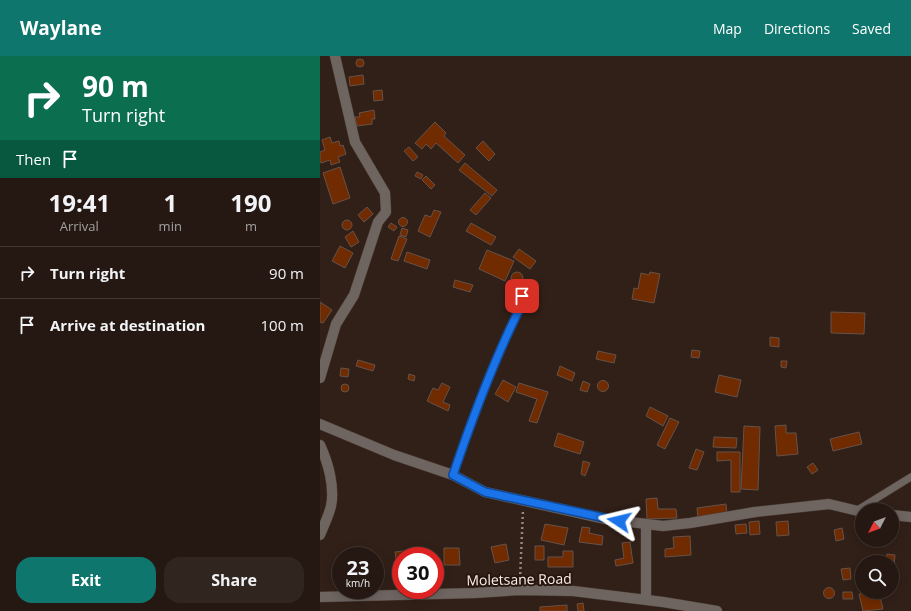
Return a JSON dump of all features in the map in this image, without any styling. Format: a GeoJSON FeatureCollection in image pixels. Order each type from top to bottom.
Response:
{"type":"FeatureCollection","features":[{"type":"Feature","properties":{"kind":"street"},"geometry":{"type":"LineString","coordinates":[[320,378],[336,324],[354,295],[378,222],[386,212],[385,193],[355,142],[335,56]]}},
{"type":"Feature","properties":{"kind":"street"},"geometry":{"type":"LineString","coordinates":[[320,424],[394,455],[453,475],[485,492],[605,519],[663,526],[755,512],[829,504],[855,510]]}},
{"type":"Feature","properties":{"kind":"street"},"geometry":{"type":"LineString","coordinates":[[320,445],[330,476],[332,491],[331,506],[320,535]]}},
{"type":"Feature","properties":{"kind":"street"},"geometry":{"type":"LineString","coordinates":[[899,516],[911,517]]}},
{"type":"Feature","properties":{"kind":"street"},"geometry":{"type":"LineString","coordinates":[[646,525],[646,600]]}},
{"type":"Feature","properties":{"kind":"street","name":"Moletsane Road"},"geometry":{"type":"LineString","coordinates":[[320,596],[475,593],[519,590],[573,591],[717,611]]}},
{"type":"Feature","properties":{"kind":"lane"},"geometry":{"type":"LineString","coordinates":[[453,475],[498,351],[522,304],[522,296]]}},
{"type":"Feature","properties":{"kind":"lane"},"geometry":{"type":"LineString","coordinates":[[871,503],[911,477]]}},
{"type":"Feature","properties":{"kind":"path"},"geometry":{"type":"LineString","coordinates":[[519,590],[523,501]]}},
{"type":"Feature","properties":{"kind":"building"},"geometry":{"type":"Polygon","coordinates":[[[358,59],[362,59],[364,63],[362,67],[358,67],[356,65],[356,61],[358,59]]]}},
{"type":"Feature","properties":{"kind":"building"},"geometry":{"type":"Polygon","coordinates":[[[363,75],[364,84],[350,86],[349,77],[363,75]]]}},
{"type":"Feature","properties":{"kind":"building"},"geometry":{"type":"Polygon","coordinates":[[[382,90],[383,100],[374,101],[373,91],[382,90]]]}},
{"type":"Feature","properties":{"kind":"building"},"geometry":{"type":"Polygon","coordinates":[[[374,110],[375,119],[372,119],[372,124],[357,126],[355,117],[360,117],[359,113],[374,110]]]}},
{"type":"Feature","properties":{"kind":"building"},"geometry":{"type":"Polygon","coordinates":[[[435,122],[446,133],[444,136],[465,155],[458,163],[436,143],[431,149],[426,144],[422,149],[415,143],[435,122]]]}},
{"type":"Feature","properties":{"kind":"building"},"geometry":{"type":"Polygon","coordinates":[[[330,137],[332,143],[339,141],[340,146],[343,145],[346,154],[338,157],[340,162],[331,165],[330,160],[321,163],[320,161],[320,152],[325,150],[322,140],[330,137]]]}},
{"type":"Feature","properties":{"kind":"building"},"geometry":{"type":"Polygon","coordinates":[[[483,141],[495,154],[489,161],[476,148],[483,141]]]}},
{"type":"Feature","properties":{"kind":"building"},"geometry":{"type":"Polygon","coordinates":[[[409,147],[418,157],[413,161],[404,151],[409,147]]]}},
{"type":"Feature","properties":{"kind":"building"},"geometry":{"type":"Polygon","coordinates":[[[465,163],[497,190],[492,196],[459,170],[465,163]]]}},
{"type":"Feature","properties":{"kind":"building"},"geometry":{"type":"Polygon","coordinates":[[[340,167],[350,198],[333,204],[323,173],[340,167]]]}},
{"type":"Feature","properties":{"kind":"building"},"geometry":{"type":"Polygon","coordinates":[[[417,172],[423,175],[421,179],[415,176],[417,172]]]}},
{"type":"Feature","properties":{"kind":"building"},"geometry":{"type":"Polygon","coordinates":[[[426,176],[435,185],[431,189],[422,180],[426,176]]]}},
{"type":"Feature","properties":{"kind":"building"},"geometry":{"type":"Polygon","coordinates":[[[485,193],[491,198],[476,215],[470,210],[485,193]]]}},
{"type":"Feature","properties":{"kind":"building"},"geometry":{"type":"Polygon","coordinates":[[[367,207],[373,214],[364,222],[358,215],[367,207]]]}},
{"type":"Feature","properties":{"kind":"building"},"geometry":{"type":"Polygon","coordinates":[[[434,210],[441,212],[430,237],[418,231],[425,215],[431,217],[434,210]]]}},
{"type":"Feature","properties":{"kind":"building"},"geometry":{"type":"Polygon","coordinates":[[[403,217],[408,222],[403,227],[398,222],[403,217]]]}},
{"type":"Feature","properties":{"kind":"building"},"geometry":{"type":"Polygon","coordinates":[[[345,220],[349,220],[351,221],[351,229],[345,230],[342,227],[342,223],[345,220]]]}},
{"type":"Feature","properties":{"kind":"building"},"geometry":{"type":"Polygon","coordinates":[[[391,223],[397,227],[394,231],[388,227],[391,223]]]}},
{"type":"Feature","properties":{"kind":"building"},"geometry":{"type":"Polygon","coordinates":[[[471,223],[496,237],[491,245],[466,231],[471,223]]]}},
{"type":"Feature","properties":{"kind":"building"},"geometry":{"type":"Polygon","coordinates":[[[402,228],[408,230],[406,237],[400,235],[402,228]]]}},
{"type":"Feature","properties":{"kind":"building"},"geometry":{"type":"Polygon","coordinates":[[[353,231],[359,242],[351,247],[345,237],[353,231]]]}},
{"type":"Feature","properties":{"kind":"building"},"geometry":{"type":"Polygon","coordinates":[[[399,236],[407,239],[398,261],[391,259],[399,236]]]}},
{"type":"Feature","properties":{"kind":"building"},"geometry":{"type":"Polygon","coordinates":[[[340,246],[353,253],[345,268],[332,261],[340,246]]]}},
{"type":"Feature","properties":{"kind":"building"},"geometry":{"type":"Polygon","coordinates":[[[519,249],[536,261],[530,269],[513,257],[519,249]]]}},
{"type":"Feature","properties":{"kind":"building"},"geometry":{"type":"Polygon","coordinates":[[[487,250],[514,261],[505,281],[479,269],[487,250]]]}},
{"type":"Feature","properties":{"kind":"building"},"geometry":{"type":"Polygon","coordinates":[[[407,252],[430,260],[427,269],[404,261],[407,252]]]}},
{"type":"Feature","properties":{"kind":"building"},"geometry":{"type":"Polygon","coordinates":[[[515,272],[519,272],[523,278],[519,284],[515,284],[511,280],[511,276],[515,272]]]}},
{"type":"Feature","properties":{"kind":"building"},"geometry":{"type":"Polygon","coordinates":[[[650,272],[660,274],[654,303],[632,299],[634,288],[638,289],[641,273],[649,275],[650,272]]]}},
{"type":"Feature","properties":{"kind":"building"},"geometry":{"type":"Polygon","coordinates":[[[455,280],[473,285],[470,292],[453,287],[455,280]]]}},
{"type":"Feature","properties":{"kind":"building"},"geometry":{"type":"Polygon","coordinates":[[[320,302],[332,310],[323,323],[320,322],[320,302]]]}},
{"type":"Feature","properties":{"kind":"building"},"geometry":{"type":"Polygon","coordinates":[[[831,312],[865,313],[864,334],[831,333],[831,312]]]}},
{"type":"Feature","properties":{"kind":"building"},"geometry":{"type":"Polygon","coordinates":[[[770,337],[779,338],[779,347],[770,346],[770,337]]]}},
{"type":"Feature","properties":{"kind":"building"},"geometry":{"type":"Polygon","coordinates":[[[692,350],[700,351],[699,358],[691,357],[692,350]]]}},
{"type":"Feature","properties":{"kind":"building"},"geometry":{"type":"Polygon","coordinates":[[[598,351],[616,355],[614,363],[596,359],[598,351]]]}},
{"type":"Feature","properties":{"kind":"building"},"geometry":{"type":"Polygon","coordinates":[[[358,360],[375,365],[373,371],[356,366],[358,360]]]}},
{"type":"Feature","properties":{"kind":"building"},"geometry":{"type":"Polygon","coordinates":[[[781,361],[787,361],[786,368],[781,367],[781,361]]]}},
{"type":"Feature","properties":{"kind":"building"},"geometry":{"type":"Polygon","coordinates":[[[560,366],[575,373],[572,381],[557,375],[560,366]]]}},
{"type":"Feature","properties":{"kind":"building"},"geometry":{"type":"Polygon","coordinates":[[[341,368],[349,369],[348,377],[340,376],[341,368]]]}},
{"type":"Feature","properties":{"kind":"building"},"geometry":{"type":"Polygon","coordinates":[[[409,374],[415,376],[414,381],[408,379],[409,374]]]}},
{"type":"Feature","properties":{"kind":"building"},"geometry":{"type":"Polygon","coordinates":[[[719,375],[741,380],[737,397],[715,392],[719,375]]]}},
{"type":"Feature","properties":{"kind":"building"},"geometry":{"type":"Polygon","coordinates":[[[503,380],[516,387],[508,402],[495,394],[503,380]]]}},
{"type":"Feature","properties":{"kind":"building"},"geometry":{"type":"Polygon","coordinates":[[[603,380],[607,382],[609,386],[607,390],[603,392],[599,390],[597,386],[599,382],[603,380]]]}},
{"type":"Feature","properties":{"kind":"building"},"geometry":{"type":"Polygon","coordinates":[[[583,381],[590,384],[587,392],[580,390],[583,381]]]}},
{"type":"Feature","properties":{"kind":"building"},"geometry":{"type":"Polygon","coordinates":[[[442,383],[450,387],[443,402],[450,405],[448,411],[427,401],[433,388],[438,390],[442,383]]]}},
{"type":"Feature","properties":{"kind":"building"},"geometry":{"type":"Polygon","coordinates":[[[519,383],[548,392],[537,423],[529,421],[537,399],[516,392],[519,383]]]}},
{"type":"Feature","properties":{"kind":"building"},"geometry":{"type":"Polygon","coordinates":[[[345,384],[348,385],[348,391],[345,392],[342,391],[341,388],[342,385],[345,384]]]}},
{"type":"Feature","properties":{"kind":"building"},"geometry":{"type":"Polygon","coordinates":[[[650,407],[668,416],[663,426],[646,416],[650,407]]]}},
{"type":"Feature","properties":{"kind":"building"},"geometry":{"type":"Polygon","coordinates":[[[670,418],[679,422],[665,449],[657,445],[670,418]]]}},
{"type":"Feature","properties":{"kind":"building"},"geometry":{"type":"Polygon","coordinates":[[[786,425],[786,433],[796,433],[798,454],[777,456],[775,426],[786,425]]]}},
{"type":"Feature","properties":{"kind":"building"},"geometry":{"type":"Polygon","coordinates":[[[744,426],[760,427],[758,490],[741,489],[744,426]]]}},
{"type":"Feature","properties":{"kind":"building"},"geometry":{"type":"Polygon","coordinates":[[[859,432],[862,444],[833,451],[830,439],[859,432]]]}},
{"type":"Feature","properties":{"kind":"building"},"geometry":{"type":"Polygon","coordinates":[[[558,433],[584,442],[580,454],[554,446],[558,433]]]}},
{"type":"Feature","properties":{"kind":"building"},"geometry":{"type":"Polygon","coordinates":[[[714,437],[737,438],[736,448],[713,447],[714,437]]]}},
{"type":"Feature","properties":{"kind":"building"},"geometry":{"type":"Polygon","coordinates":[[[696,449],[704,452],[697,470],[689,468],[696,449]]]}},
{"type":"Feature","properties":{"kind":"building"},"geometry":{"type":"Polygon","coordinates":[[[717,452],[740,452],[740,492],[731,492],[731,460],[717,461],[717,452]]]}},
{"type":"Feature","properties":{"kind":"building"},"geometry":{"type":"Polygon","coordinates":[[[583,461],[590,463],[585,476],[581,474],[583,461]]]}},
{"type":"Feature","properties":{"kind":"building"},"geometry":{"type":"Polygon","coordinates":[[[813,463],[818,470],[812,474],[807,467],[813,463]]]}},
{"type":"Feature","properties":{"kind":"building"},"geometry":{"type":"Polygon","coordinates":[[[657,498],[658,509],[676,509],[677,518],[647,519],[646,499],[657,498]]]}},
{"type":"Feature","properties":{"kind":"building"},"geometry":{"type":"Polygon","coordinates":[[[726,504],[727,515],[698,519],[697,508],[726,504]]]}},
{"type":"Feature","properties":{"kind":"building"},"geometry":{"type":"Polygon","coordinates":[[[759,521],[760,534],[750,535],[749,522],[759,521]]]}},
{"type":"Feature","properties":{"kind":"building"},"geometry":{"type":"Polygon","coordinates":[[[788,521],[789,535],[777,536],[776,522],[788,521]]]}},
{"type":"Feature","properties":{"kind":"building"},"geometry":{"type":"Polygon","coordinates":[[[545,524],[568,528],[564,545],[541,540],[545,524]]]}},
{"type":"Feature","properties":{"kind":"building"},"geometry":{"type":"Polygon","coordinates":[[[746,524],[747,533],[736,534],[735,525],[746,524]]]}},
{"type":"Feature","properties":{"kind":"building"},"geometry":{"type":"Polygon","coordinates":[[[582,527],[590,528],[589,533],[603,536],[602,545],[579,542],[582,527]]]}},
{"type":"Feature","properties":{"kind":"building"},"geometry":{"type":"Polygon","coordinates":[[[842,528],[844,539],[836,541],[834,530],[842,528]]]}},
{"type":"Feature","properties":{"kind":"building"},"geometry":{"type":"Polygon","coordinates":[[[690,536],[691,555],[665,557],[665,549],[674,548],[673,537],[690,536]]]}},
{"type":"Feature","properties":{"kind":"building"},"geometry":{"type":"Polygon","coordinates":[[[630,542],[633,563],[616,566],[615,560],[624,558],[622,543],[630,542]]]}},
{"type":"Feature","properties":{"kind":"building"},"geometry":{"type":"Polygon","coordinates":[[[506,544],[509,560],[495,563],[491,547],[506,544]]]}},
{"type":"Feature","properties":{"kind":"building"},"geometry":{"type":"Polygon","coordinates":[[[535,546],[544,546],[544,560],[535,560],[535,546]]]}},
{"type":"Feature","properties":{"kind":"building"},"geometry":{"type":"Polygon","coordinates":[[[444,548],[459,548],[460,565],[444,565],[444,548]]]}},
{"type":"Feature","properties":{"kind":"building"},"geometry":{"type":"Polygon","coordinates":[[[563,551],[573,551],[573,567],[548,567],[548,557],[563,557],[563,551]]]}},
{"type":"Feature","properties":{"kind":"building"},"geometry":{"type":"Polygon","coordinates":[[[850,568],[851,579],[843,580],[841,569],[850,568]]]}},
{"type":"Feature","properties":{"kind":"building"},"geometry":{"type":"Polygon","coordinates":[[[829,587],[833,589],[835,593],[833,597],[829,599],[825,597],[823,593],[825,589],[829,587]]]}},
{"type":"Feature","properties":{"kind":"building"},"geometry":{"type":"Polygon","coordinates":[[[843,592],[852,592],[853,599],[843,599],[843,592]]]}},
{"type":"Feature","properties":{"kind":"building"},"geometry":{"type":"Polygon","coordinates":[[[860,599],[881,599],[883,609],[863,611],[860,599]]]}},
{"type":"Feature","properties":{"kind":"building"},"geometry":{"type":"Polygon","coordinates":[[[583,603],[584,611],[578,611],[577,604],[583,603]]]}},
{"type":"Feature","properties":{"kind":"building"},"geometry":{"type":"Polygon","coordinates":[[[567,605],[567,611],[540,611],[540,607],[567,605]]]}},
{"type":"Feature","properties":{"kind":"route"},"geometry":{"type":"LineString","coordinates":[[522,296],[522,304],[498,351],[453,475],[485,492],[619,521]]}}]}
